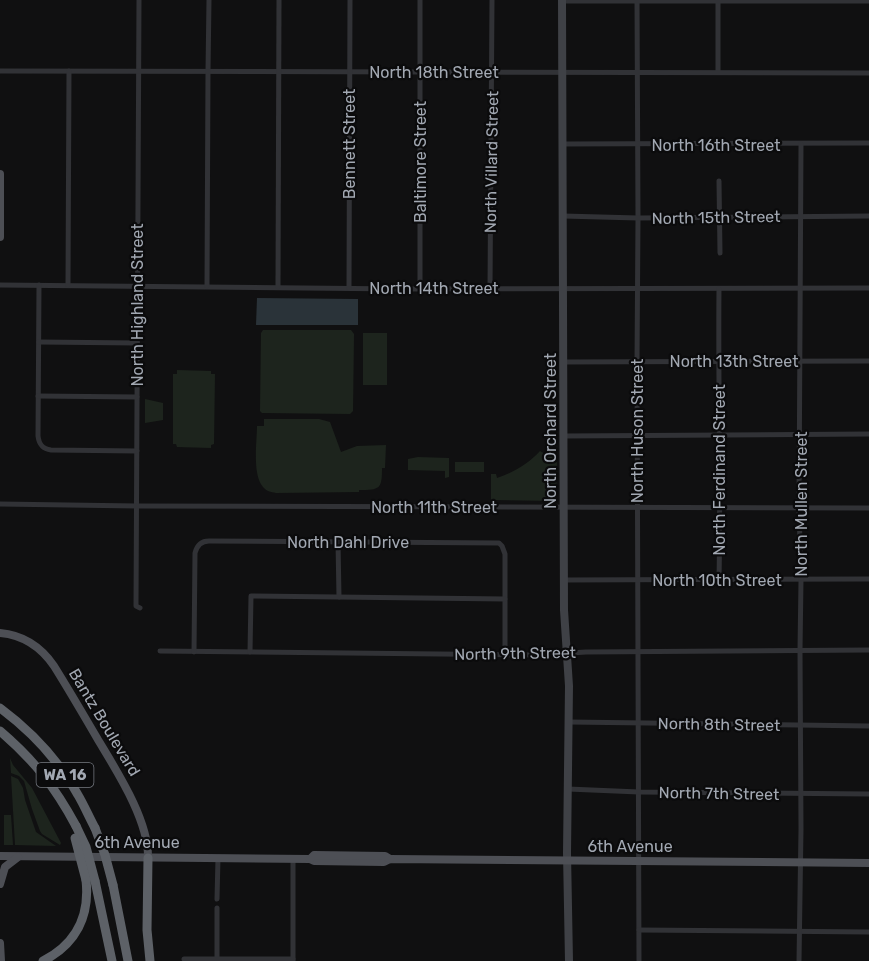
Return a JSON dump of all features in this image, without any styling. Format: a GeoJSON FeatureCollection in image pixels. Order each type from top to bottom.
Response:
{"type":"FeatureCollection","features":[{"type":"Feature","properties":{"kind":"highway","name":"WA 16"},"geometry":{"type":"LineString","coordinates":[[0,708],[26,729],[61,768],[77,794],[105,855],[128,961]]}},
{"type":"Feature","properties":{"kind":"highway","name":"WA 16"},"geometry":{"type":"LineString","coordinates":[[0,731],[42,772],[60,797],[76,826],[86,847],[91,880],[112,961]]}},
{"type":"Feature","properties":{"kind":"highway"},"geometry":{"type":"LineString","coordinates":[[43,961],[62,949],[78,928],[91,880],[60,797]]}},
{"type":"Feature","properties":{"kind":"highway"},"geometry":{"type":"LineString","coordinates":[[148,858],[147,930],[150,961]]}},
{"type":"Feature","properties":{"kind":"main road"},"geometry":{"type":"LineString","coordinates":[[0,174],[0,237]]}},
{"type":"Feature","properties":{"kind":"main road","name":"Bantz Boulevard"},"geometry":{"type":"LineString","coordinates":[[0,633],[17,636],[31,642],[47,655],[127,788],[145,836],[148,858]]}},
{"type":"Feature","properties":{"kind":"main road","name":"6th Avenue"},"geometry":{"type":"LineString","coordinates":[[0,856],[310,859],[314,855],[361,855],[385,856],[390,859],[869,864]]}},
{"type":"Feature","properties":{"kind":"main road"},"geometry":{"type":"LineString","coordinates":[[0,884],[5,867],[19,856]]}},
{"type":"Feature","properties":{"kind":"main road"},"geometry":{"type":"LineString","coordinates":[[0,943],[1,961]]}},
{"type":"Feature","properties":{"kind":"street","name":"North Highland Street"},"geometry":{"type":"LineString","coordinates":[[138,0],[136,606],[140,608]]}},
{"type":"Feature","properties":{"kind":"street"},"geometry":{"type":"LineString","coordinates":[[207,286],[209,0]]}},
{"type":"Feature","properties":{"kind":"street"},"geometry":{"type":"LineString","coordinates":[[278,287],[279,0]]}},
{"type":"Feature","properties":{"kind":"street","name":"Bennett Street"},"geometry":{"type":"LineString","coordinates":[[349,288],[350,0]]}},
{"type":"Feature","properties":{"kind":"street","name":"Baltimore Street"},"geometry":{"type":"LineString","coordinates":[[420,0],[420,289]]}},
{"type":"Feature","properties":{"kind":"street","name":"North Villard Street"},"geometry":{"type":"LineString","coordinates":[[490,289],[492,0]]}},
{"type":"Feature","properties":{"kind":"street"},"geometry":{"type":"LineString","coordinates":[[562,1],[869,1]]}},
{"type":"Feature","properties":{"kind":"street","name":"North Orchard Street"},"geometry":{"type":"LineString","coordinates":[[562,1],[564,610],[568,653],[569,722],[567,861],[569,961]]}},
{"type":"Feature","properties":{"kind":"street","name":"North Huson Street"},"geometry":{"type":"LineString","coordinates":[[637,1],[639,961]]}},
{"type":"Feature","properties":{"kind":"street"},"geometry":{"type":"LineString","coordinates":[[718,1],[718,72]]}},
{"type":"Feature","properties":{"kind":"street","name":"North 18th Street"},"geometry":{"type":"LineString","coordinates":[[0,70],[869,73]]}},
{"type":"Feature","properties":{"kind":"street"},"geometry":{"type":"LineString","coordinates":[[68,285],[69,71]]}},
{"type":"Feature","properties":{"kind":"street","name":"North 16th Street"},"geometry":{"type":"LineString","coordinates":[[563,144],[638,145],[718,140],[801,144],[869,143]]}},
{"type":"Feature","properties":{"kind":"street","name":"North Mullen Street"},"geometry":{"type":"LineString","coordinates":[[799,961],[801,144]]}},
{"type":"Feature","properties":{"kind":"street"},"geometry":{"type":"LineString","coordinates":[[719,181],[720,253]]}},
{"type":"Feature","properties":{"kind":"street","name":"North 15th Street"},"geometry":{"type":"LineString","coordinates":[[563,216],[638,218],[869,216]]}},
{"type":"Feature","properties":{"kind":"street","name":"North 14th Street"},"geometry":{"type":"LineString","coordinates":[[0,285],[420,289],[869,288]]}},
{"type":"Feature","properties":{"kind":"street"},"geometry":{"type":"LineString","coordinates":[[39,285],[39,442],[46,450],[53,451],[137,451]]}},
{"type":"Feature","properties":{"kind":"street","name":"North Ferdinand Street"},"geometry":{"type":"LineString","coordinates":[[719,289],[719,580]]}},
{"type":"Feature","properties":{"kind":"street"},"geometry":{"type":"LineString","coordinates":[[39,342],[137,343]]}},
{"type":"Feature","properties":{"kind":"street","name":"North 13th Street"},"geometry":{"type":"LineString","coordinates":[[564,362],[869,361]]}},
{"type":"Feature","properties":{"kind":"street"},"geometry":{"type":"LineString","coordinates":[[38,396],[137,396]]}},
{"type":"Feature","properties":{"kind":"street"},"geometry":{"type":"LineString","coordinates":[[564,436],[869,435]]}},
{"type":"Feature","properties":{"kind":"street","name":"North 11th Street"},"geometry":{"type":"LineString","coordinates":[[0,504],[869,508]]}},
{"type":"Feature","properties":{"kind":"street","name":"North Dahl Drive"},"geometry":{"type":"LineString","coordinates":[[194,652],[194,557],[198,544],[205,541],[499,543],[505,554],[505,598]]}},
{"type":"Feature","properties":{"kind":"street"},"geometry":{"type":"LineString","coordinates":[[338,542],[339,597]]}},
{"type":"Feature","properties":{"kind":"street","name":"North 10th Street"},"geometry":{"type":"LineString","coordinates":[[564,580],[869,579]]}},
{"type":"Feature","properties":{"kind":"street"},"geometry":{"type":"LineString","coordinates":[[250,652],[251,596],[505,598],[505,654]]}},
{"type":"Feature","properties":{"kind":"street","name":"North 9th Street"},"geometry":{"type":"LineString","coordinates":[[160,651],[505,654],[869,650]]}},
{"type":"Feature","properties":{"kind":"street","name":"North 8th Street"},"geometry":{"type":"LineString","coordinates":[[569,722],[869,726]]}},
{"type":"Feature","properties":{"kind":"street","name":"North 7th Street"},"geometry":{"type":"LineString","coordinates":[[568,789],[639,792],[869,794]]}},
{"type":"Feature","properties":{"kind":"street"},"geometry":{"type":"LineString","coordinates":[[217,899],[218,858]]}},
{"type":"Feature","properties":{"kind":"street"},"geometry":{"type":"LineString","coordinates":[[184,959],[292,960],[293,859]]}},
{"type":"Feature","properties":{"kind":"street"},"geometry":{"type":"LineString","coordinates":[[217,908],[217,960]]}},
{"type":"Feature","properties":{"kind":"street"},"geometry":{"type":"LineString","coordinates":[[639,930],[869,932]]}},
{"type":"Feature","properties":{"kind":"shaded area"},"geometry":{"type":"Polygon","coordinates":[[[257,298],[358,299],[358,325],[256,325],[257,298]]]}},
{"type":"Feature","properties":{"kind":"shaded area"},"geometry":{"type":"Polygon","coordinates":[[[263,330],[351,330],[354,334],[353,411],[350,414],[262,413],[260,411],[261,333],[263,330]]]}},
{"type":"Feature","properties":{"kind":"shaded area"},"geometry":{"type":"Polygon","coordinates":[[[363,333],[387,333],[387,385],[363,385],[363,333]]]}},
{"type":"Feature","properties":{"kind":"shaded area"},"geometry":{"type":"Polygon","coordinates":[[[177,370],[211,371],[211,374],[215,374],[214,444],[211,448],[177,447],[173,444],[173,374],[177,374],[177,370]]]}},
{"type":"Feature","properties":{"kind":"shaded area"},"geometry":{"type":"Polygon","coordinates":[[[145,399],[163,403],[163,420],[145,423],[145,399]]]}},
{"type":"Feature","properties":{"kind":"shaded area"},"geometry":{"type":"Polygon","coordinates":[[[264,419],[319,419],[330,422],[341,452],[357,446],[386,445],[385,468],[382,468],[380,484],[376,489],[359,490],[359,492],[276,493],[267,490],[263,487],[257,474],[256,458],[257,426],[264,426],[264,419]]]}},
{"type":"Feature","properties":{"kind":"shaded area"},"geometry":{"type":"Polygon","coordinates":[[[540,451],[547,455],[557,456],[556,501],[491,500],[491,474],[496,474],[497,478],[509,473],[526,464],[540,451]]]}},
{"type":"Feature","properties":{"kind":"shaded area"},"geometry":{"type":"Polygon","coordinates":[[[449,458],[449,477],[445,478],[445,471],[408,470],[408,459],[449,458]]]}},
{"type":"Feature","properties":{"kind":"shaded area"},"geometry":{"type":"Polygon","coordinates":[[[455,462],[484,462],[484,472],[455,472],[455,462]]]}},
{"type":"Feature","properties":{"kind":"shaded area"},"geometry":{"type":"Polygon","coordinates":[[[10,758],[32,788],[60,845],[40,831],[24,781],[11,773],[10,758]]]}},
{"type":"Feature","properties":{"kind":"shaded area"},"geometry":{"type":"Polygon","coordinates":[[[11,776],[18,779],[23,788],[36,832],[56,846],[15,845],[11,776]]]}},
{"type":"Feature","properties":{"kind":"shaded area"},"geometry":{"type":"Polygon","coordinates":[[[4,815],[11,815],[13,845],[4,845],[4,815]]]}}]}
